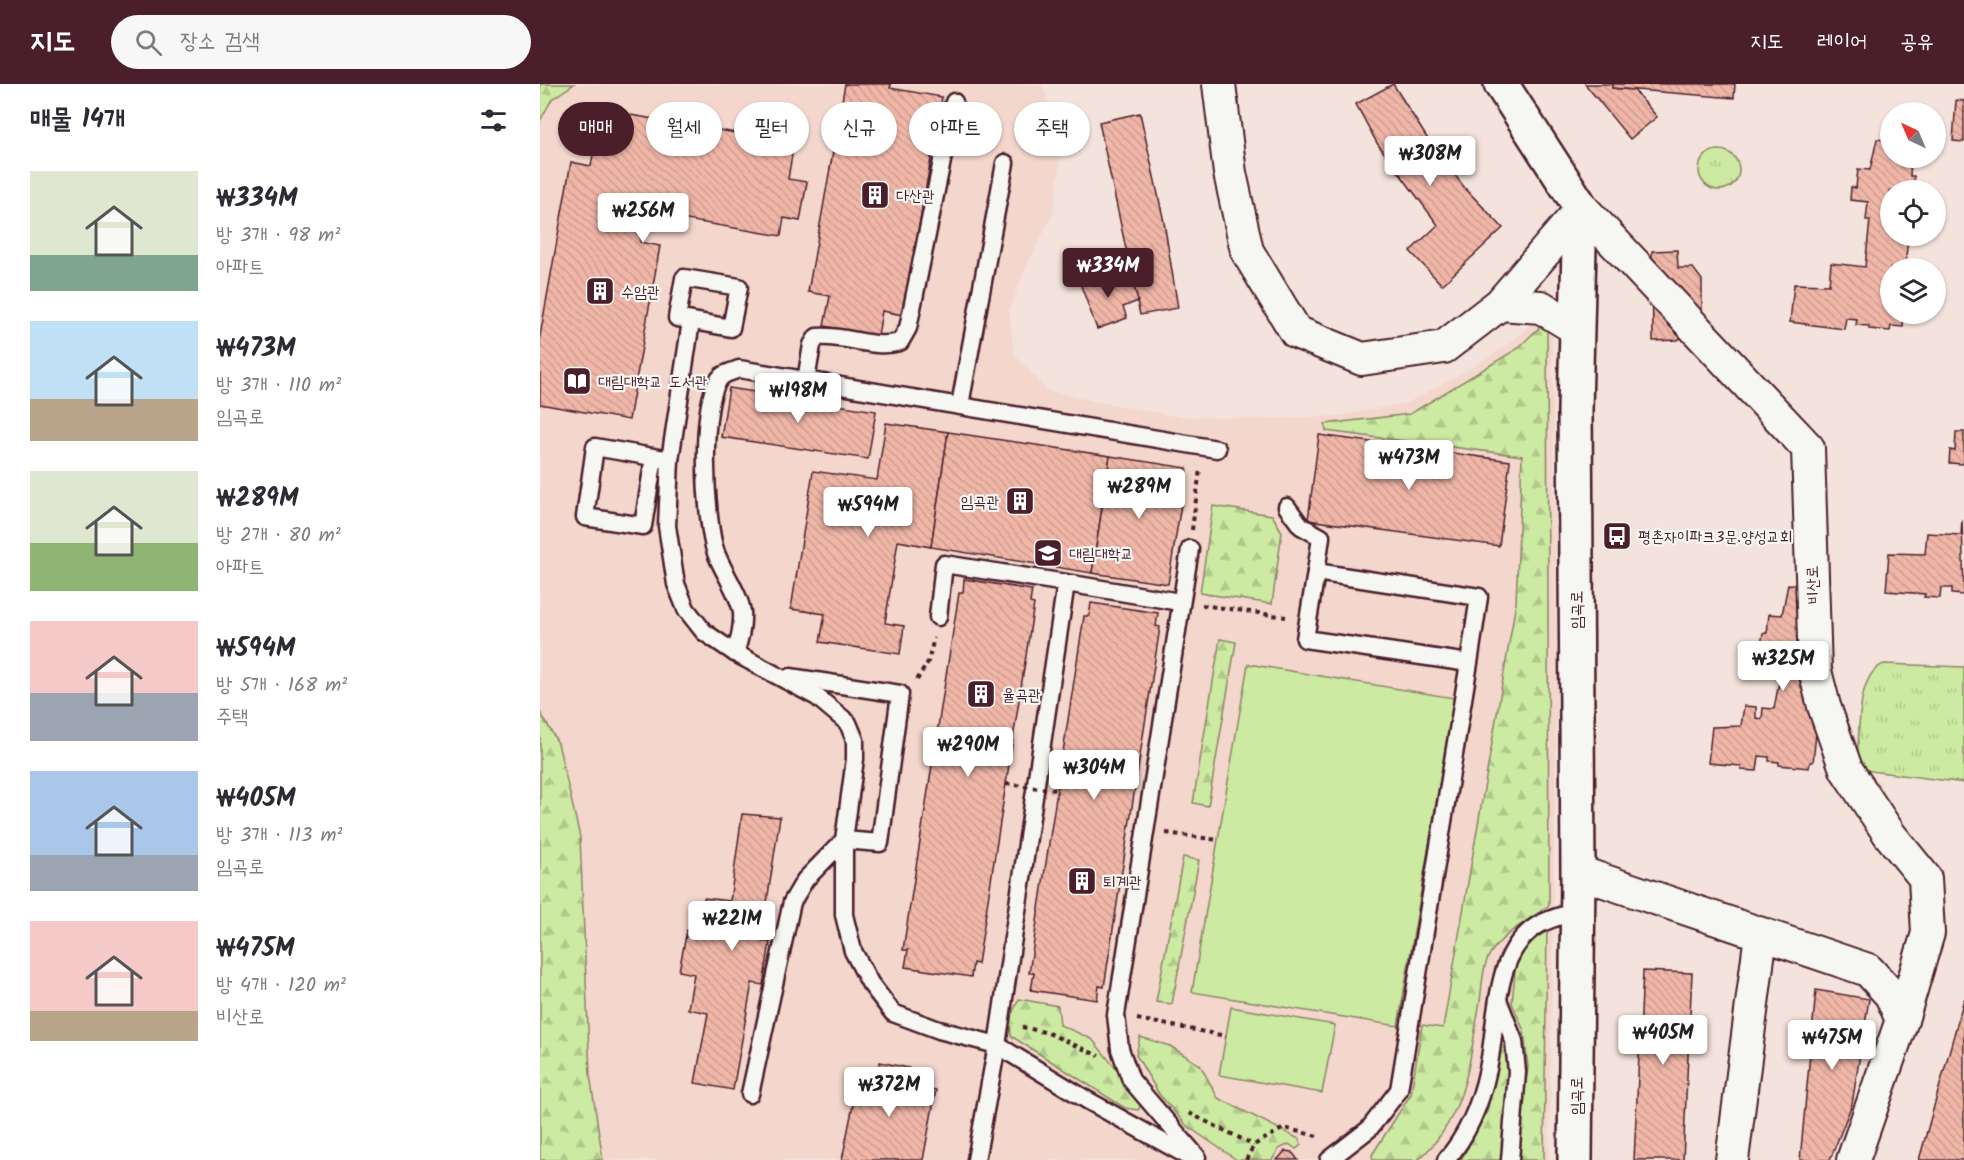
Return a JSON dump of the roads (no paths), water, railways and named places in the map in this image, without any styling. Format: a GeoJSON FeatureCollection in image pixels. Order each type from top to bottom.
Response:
{"type":"FeatureCollection","features":[{"type":"Feature","properties":{"kind":"street"},"geometry":{"type":"LineString","coordinates":[[1220,84],[1230,173],[1247,251],[1296,332],[1362,359],[1444,347],[1500,304],[1580,208],[1501,84]]}},
{"type":"Feature","properties":{"kind":"street","name":"임곡로"},"geometry":{"type":"LineString","coordinates":[[1575,1160],[1578,872],[1577,329],[1580,208]]}},
{"type":"Feature","properties":{"kind":"street","name":"비산로"},"geometry":{"type":"LineString","coordinates":[[1580,208],[1808,448],[1815,670],[1824,706],[1846,769],[1890,834],[1925,878],[1928,933],[1902,1020],[1853,1160]]}},
{"type":"Feature","properties":{"kind":"street"},"geometry":{"type":"LineString","coordinates":[[1500,304],[1540,307],[1577,329]]}},
{"type":"Feature","properties":{"kind":"street"},"geometry":{"type":"LineString","coordinates":[[1578,872],[1868,970],[1891,995],[1902,1020]]}},
{"type":"Feature","properties":{"kind":"street"},"geometry":{"type":"LineString","coordinates":[[1732,1160],[1761,934]]}},
{"type":"Feature","properties":{"kind":"lane"},"geometry":{"type":"LineString","coordinates":[[806,380],[812,345],[817,337],[828,336],[885,346],[900,342],[908,328],[943,156]]}},
{"type":"Feature","properties":{"kind":"lane"},"geometry":{"type":"LineString","coordinates":[[960,405],[1005,163]]}},
{"type":"Feature","properties":{"kind":"lane"},"geometry":{"type":"LineString","coordinates":[[662,459],[595,447],[585,517],[643,526],[662,459],[691,321]]}},
{"type":"Feature","properties":{"kind":"lane"},"geometry":{"type":"LineString","coordinates":[[735,653],[742,630],[741,609],[716,551],[707,494],[706,456],[713,391],[723,376],[739,369],[1210,448]]}},
{"type":"Feature","properties":{"kind":"lane"},"geometry":{"type":"LineString","coordinates":[[662,459],[667,526],[676,584],[686,609],[704,632],[735,653],[835,710],[848,723],[855,740],[854,781],[844,840],[844,915],[853,951],[870,983],[893,1013],[939,1030],[997,1045],[1087,1100],[1195,1160]]}},
{"type":"Feature","properties":{"kind":"lane"},"geometry":{"type":"LineString","coordinates":[[1287,507],[1301,526],[1321,537],[1305,639],[1469,663]]}},
{"type":"Feature","properties":{"kind":"lane"},"geometry":{"type":"LineString","coordinates":[[1190,549],[1116,1015],[1120,1050],[1131,1080],[1199,1160]]}},
{"type":"Feature","properties":{"kind":"lane"},"geometry":{"type":"LineString","coordinates":[[938,617],[944,564],[1180,602]]}},
{"type":"Feature","properties":{"kind":"lane"},"geometry":{"type":"LineString","coordinates":[[1316,572],[1479,597],[1399,1090],[1369,1129],[1329,1160]]}},
{"type":"Feature","properties":{"kind":"lane"},"geometry":{"type":"LineString","coordinates":[[976,1160],[1001,1022],[1066,583]]}},
{"type":"Feature","properties":{"kind":"lane"},"geometry":{"type":"LineString","coordinates":[[778,676],[900,694],[880,843],[844,840]]}},
{"type":"Feature","properties":{"kind":"lane"},"geometry":{"type":"LineString","coordinates":[[750,1094],[792,902],[805,880],[844,840]]}},
{"type":"Feature","properties":{"kind":"lane"},"geometry":{"type":"LineString","coordinates":[[1446,1160],[1455,1149],[1475,1112],[1488,1070],[1508,959],[1522,939],[1538,925],[1577,911]]}},
{"type":"Feature","properties":{"kind":"lane"},"geometry":{"type":"LineString","coordinates":[[1499,1001],[1514,1041],[1517,1072],[1510,1160]]}},
{"type":"Feature","properties":{"kind":"place","name":"다산관"},"geometry":{"type":"Point","coordinates":[875,195]}},
{"type":"Feature","properties":{"kind":"place","name":"수암관"},"geometry":{"type":"Point","coordinates":[600,291]}},
{"type":"Feature","properties":{"kind":"place","name":"대림대학교 도서관"},"geometry":{"type":"Point","coordinates":[577,381]}},
{"type":"Feature","properties":{"kind":"place","name":"임곡관"},"geometry":{"type":"Point","coordinates":[1020,501]}},
{"type":"Feature","properties":{"kind":"place","name":"평촌자이파크3문.양성교회"},"geometry":{"type":"Point","coordinates":[1617,536]}},
{"type":"Feature","properties":{"kind":"place","name":"대림대학교"},"geometry":{"type":"Point","coordinates":[1048,553]}},
{"type":"Feature","properties":{"kind":"place","name":"율곡관"},"geometry":{"type":"Point","coordinates":[981,694]}},
{"type":"Feature","properties":{"kind":"place","name":"퇴계관"},"geometry":{"type":"Point","coordinates":[1082,881]}}]}
